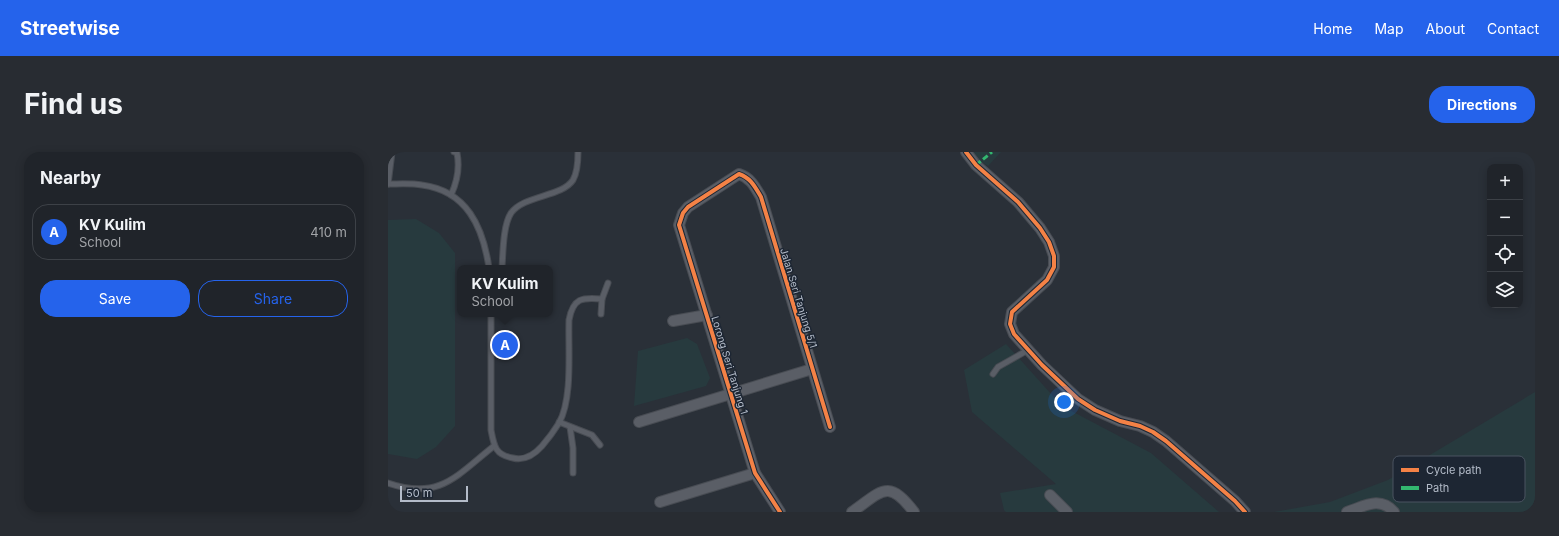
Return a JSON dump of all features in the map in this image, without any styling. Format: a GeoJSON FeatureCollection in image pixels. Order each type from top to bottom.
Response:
{"type":"FeatureCollection","features":[{"type":"Feature","properties":{"kind":"street"},"geometry":{"type":"LineString","coordinates":[[966,152],[976,165],[1018,202],[1040,228],[1049,242],[1054,256],[1054,267],[1047,280],[1012,312],[1010,324],[1014,334],[1028,350],[1078,399],[1095,410],[1120,421],[1140,426],[1166,441],[1235,501],[1245,512]]}},
{"type":"Feature","properties":{"kind":"street","name":"Jalan Seri Tanjung 5/1"},"geometry":{"type":"LineString","coordinates":[[681,216],[688,207],[739,174],[746,176],[752,182],[761,197],[830,427]]}},
{"type":"Feature","properties":{"kind":"street","name":"Lorong Seri Tanjung 1"},"geometry":{"type":"LineString","coordinates":[[681,216],[679,225],[755,473],[780,512]]}},
{"type":"Feature","properties":{"kind":"street"},"geometry":{"type":"LineString","coordinates":[[672,322],[707,315]]}},
{"type":"Feature","properties":{"kind":"street"},"geometry":{"type":"LineString","coordinates":[[639,422],[812,369]]}},
{"type":"Feature","properties":{"kind":"street"},"geometry":{"type":"LineString","coordinates":[[660,502],[755,473]]}},
{"type":"Feature","properties":{"kind":"street"},"geometry":{"type":"LineString","coordinates":[[852,512],[881,492],[889,490],[899,494],[914,512]]}},
{"type":"Feature","properties":{"kind":"street"},"geometry":{"type":"LineString","coordinates":[[1050,495],[1067,512]]}},
{"type":"Feature","properties":{"kind":"street"},"geometry":{"type":"LineString","coordinates":[[1347,512],[1372,504],[1381,503],[1388,505],[1394,512]]}},
{"type":"Feature","properties":{"kind":"lane"},"geometry":{"type":"LineString","coordinates":[[392,152],[388,184],[423,185],[451,195],[464,206],[480,229],[488,265]]}},
{"type":"Feature","properties":{"kind":"lane"},"geometry":{"type":"LineString","coordinates":[[451,195],[456,184],[457,175],[458,158],[457,154],[454,152]]}},
{"type":"Feature","properties":{"kind":"lane"},"geometry":{"type":"LineString","coordinates":[[502,265],[507,222],[511,213],[518,206],[562,189],[573,180],[578,160],[578,152]]}},
{"type":"Feature","properties":{"kind":"lane"},"geometry":{"type":"LineString","coordinates":[[601,314],[602,299],[608,283]]}},
{"type":"Feature","properties":{"kind":"lane"},"geometry":{"type":"LineString","coordinates":[[491,317],[491,430],[494,446],[497,451],[504,456],[515,459],[526,458],[535,454],[559,422],[567,399],[569,320],[571,309],[576,302],[584,298],[602,299]]}},
{"type":"Feature","properties":{"kind":"lane"},"geometry":{"type":"LineString","coordinates":[[993,374],[998,367],[1028,350]]}},
{"type":"Feature","properties":{"kind":"lane"},"geometry":{"type":"LineString","coordinates":[[559,422],[592,435],[600,445]]}},
{"type":"Feature","properties":{"kind":"lane"},"geometry":{"type":"LineString","coordinates":[[570,427],[572,472]]}},
{"type":"Feature","properties":{"kind":"lane"},"geometry":{"type":"LineString","coordinates":[[388,483],[409,489],[421,490],[437,486],[451,481],[494,446]]}},
{"type":"Feature","properties":{"kind":"green space"},"geometry":{"type":"Polygon","coordinates":[[[971,152],[1001,152],[988,166],[974,157],[971,152]]]}},
{"type":"Feature","properties":{"kind":"green space"},"geometry":{"type":"Polygon","coordinates":[[[416,219],[439,233],[455,253],[455,426],[436,447],[417,459],[388,454],[388,220],[416,219]]]}},
{"type":"Feature","properties":{"kind":"green space"},"geometry":{"type":"Polygon","coordinates":[[[687,338],[697,344],[710,378],[706,386],[634,406],[638,351],[687,338]]]}},
{"type":"Feature","properties":{"kind":"green space"},"geometry":{"type":"Polygon","coordinates":[[[1006,344],[1062,406],[1151,453],[1219,512],[1006,512],[1004,510],[1000,493],[1056,484],[972,412],[964,370],[1006,344]]]}},
{"type":"Feature","properties":{"kind":"green space"},"geometry":{"type":"Polygon","coordinates":[[[1535,392],[1535,512],[1274,512],[1330,502],[1393,477],[1393,502],[1525,502],[1525,456],[1428,456],[1535,392]]]}},
{"type":"Feature","properties":{"kind":"marked path"},"geometry":{"type":"LineString","coordinates":[[976,165],[992,152]]}},
{"type":"Feature","properties":{"kind":"cycle path"},"geometry":{"type":"LineString","coordinates":[[966,152],[976,165],[1018,202],[1040,228],[1049,242],[1054,256],[1054,267],[1047,280],[1012,312],[1010,324],[1014,334],[1042,365],[1078,399],[1095,410],[1120,421],[1140,426],[1153,432],[1166,441],[1235,501],[1245,512]]}},
{"type":"Feature","properties":{"kind":"cycle path"},"geometry":{"type":"LineString","coordinates":[[780,512],[755,473],[679,225],[683,213],[688,207],[739,174],[750,180],[761,197],[830,427]]}},
{"type":"Feature","properties":{"kind":"place","name":"KV Kulim"},"geometry":{"type":"Point","coordinates":[505,345]}}]}
